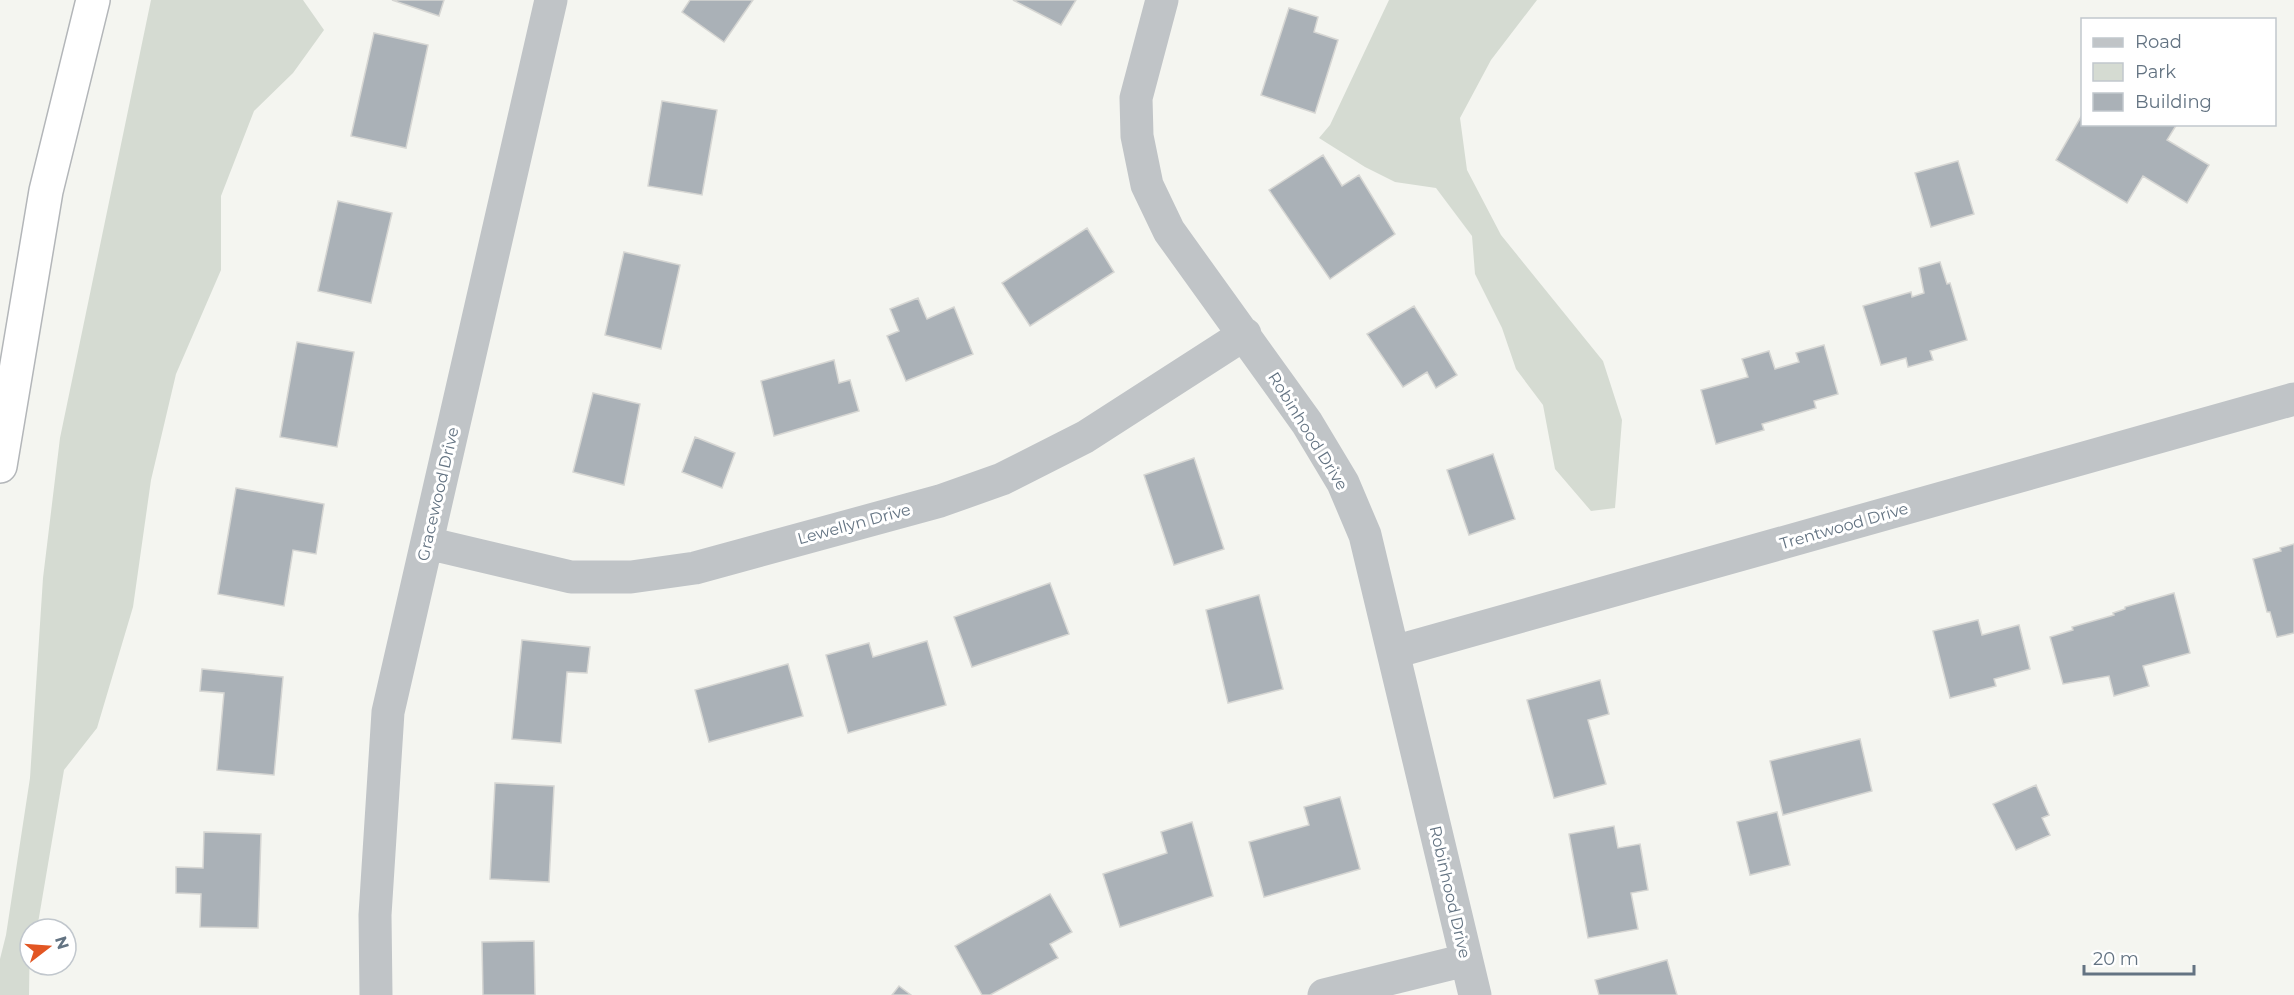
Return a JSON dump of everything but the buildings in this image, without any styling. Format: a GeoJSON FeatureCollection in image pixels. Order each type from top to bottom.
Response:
{"type":"FeatureCollection","features":[{"type":"Feature","properties":{"kind":"highway"},"geometry":{"type":"LineString","coordinates":[[0,466],[46,191],[93,0]]}},
{"type":"Feature","properties":{"kind":"street","name":"Gracewood Drive"},"geometry":{"type":"LineString","coordinates":[[376,995],[375,915],[388,712],[551,0]]}},
{"type":"Feature","properties":{"kind":"street","name":"Robinhood Drive"},"geometry":{"type":"LineString","coordinates":[[1162,0],[1136,98],[1137,136],[1147,185],[1169,231],[1307,423],[1344,483],[1365,535],[1475,995]]}},
{"type":"Feature","properties":{"kind":"street","name":"Lewellyn Drive"},"geometry":{"type":"LineString","coordinates":[[427,543],[571,577],[631,577],[695,568],[940,501],[1002,479],[1085,437],[1245,334]]}},
{"type":"Feature","properties":{"kind":"street","name":"Trentwood Drive"},"geometry":{"type":"LineString","coordinates":[[1394,652],[2294,399]]}},
{"type":"Feature","properties":{"kind":"street"},"geometry":{"type":"LineString","coordinates":[[1324,995],[1466,960]]}},
{"type":"Feature","properties":{"kind":"green space"},"geometry":{"type":"Polygon","coordinates":[[[151,0],[303,0],[324,30],[293,73],[254,111],[221,196],[221,270],[176,374],[151,480],[133,607],[97,728],[64,770],[39,917],[18,917],[18,977],[29,977],[29,995],[0,995],[0,959],[6,935],[30,778],[43,578],[60,438],[151,0]]]}},
{"type":"Feature","properties":{"kind":"green space"},"geometry":{"type":"Polygon","coordinates":[[[1389,0],[1537,0],[1491,60],[1460,118],[1467,170],[1501,235],[1603,361],[1622,420],[1615,508],[1591,511],[1555,469],[1543,405],[1516,369],[1502,328],[1475,274],[1472,236],[1436,188],[1395,182],[1365,167],[1319,138],[1330,125],[1389,0]]]}}]}
